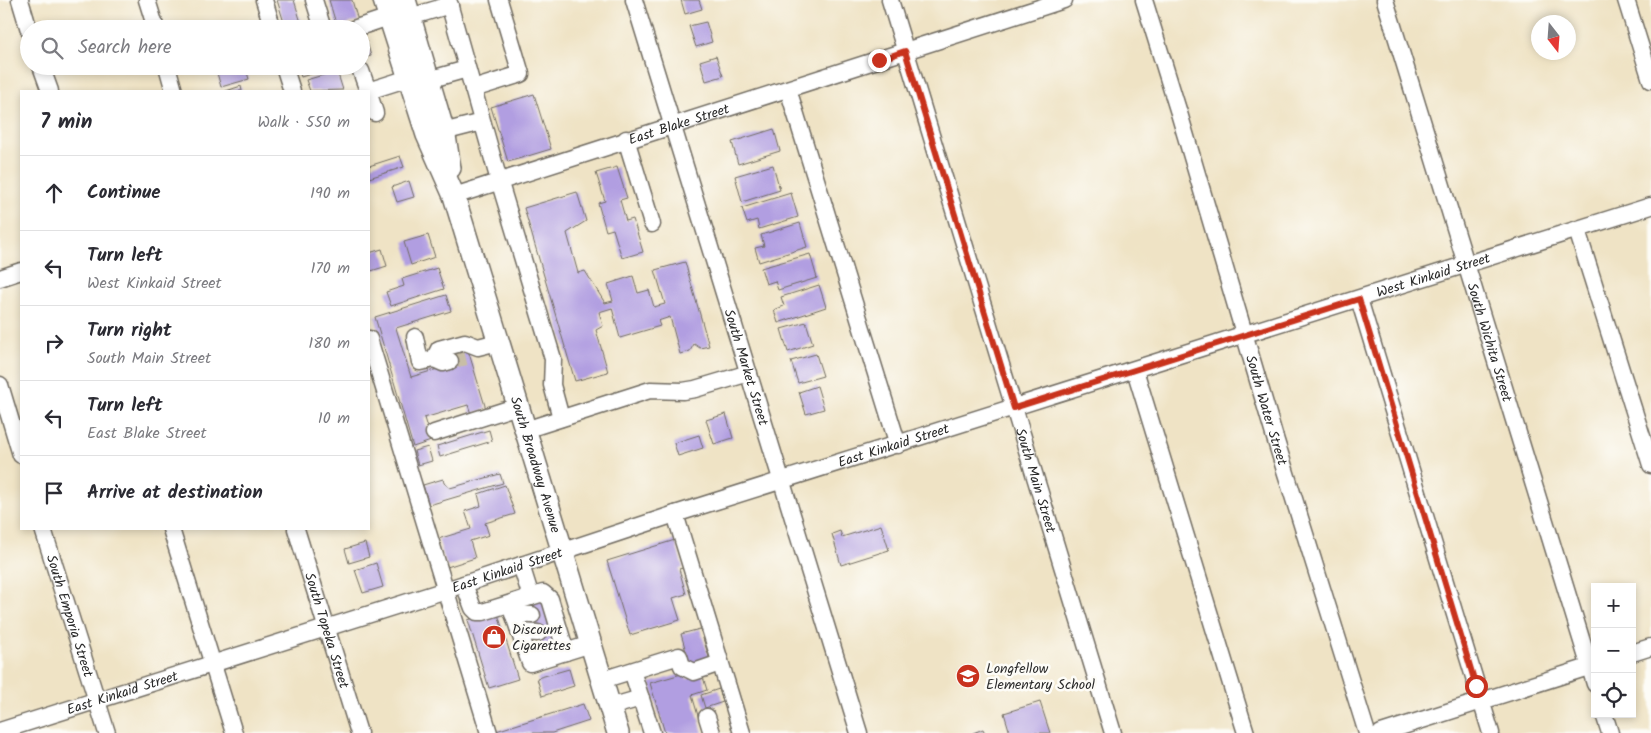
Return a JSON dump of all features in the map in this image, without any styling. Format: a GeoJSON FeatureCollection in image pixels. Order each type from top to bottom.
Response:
{"type":"FeatureCollection","features":[{"type":"Feature","properties":{"kind":"main road","name":"South Broadway Avenue"},"geometry":{"type":"LineString","coordinates":[[397,9],[418,79],[427,135],[454,196]]}},
{"type":"Feature","properties":{"kind":"main road","name":"South Broadway Avenue"},"geometry":{"type":"LineString","coordinates":[[418,79],[444,132],[482,348],[518,406],[618,733]]}},
{"type":"Feature","properties":{"kind":"street"},"geometry":{"type":"LineString","coordinates":[[20,0],[26,20]]}},
{"type":"Feature","properties":{"kind":"street"},"geometry":{"type":"LineString","coordinates":[[147,0],[153,20]]}},
{"type":"Feature","properties":{"kind":"street"},"geometry":{"type":"LineString","coordinates":[[264,0],[270,20]]}},
{"type":"Feature","properties":{"kind":"street"},"geometry":{"type":"LineString","coordinates":[[314,0],[321,20]]}},
{"type":"Feature","properties":{"kind":"street"},"geometry":{"type":"LineString","coordinates":[[473,89],[521,74],[499,0]]}},
{"type":"Feature","properties":{"kind":"street","name":"South Market Street"},"geometry":{"type":"LineString","coordinates":[[634,0],[859,733]]}},
{"type":"Feature","properties":{"kind":"street","name":"South Main Street"},"geometry":{"type":"LineString","coordinates":[[890,0],[1113,733]]}},
{"type":"Feature","properties":{"kind":"street","name":"East Blake Street"},"geometry":{"type":"LineString","coordinates":[[454,196],[626,139],[1064,0]]}},
{"type":"Feature","properties":{"kind":"street","name":"South Water Street"},"geometry":{"type":"LineString","coordinates":[[1144,0],[1275,438],[1367,733]]}},
{"type":"Feature","properties":{"kind":"street","name":"South Wichita Street"},"geometry":{"type":"LineString","coordinates":[[1385,0],[1591,663]]}},
{"type":"Feature","properties":{"kind":"street"},"geometry":{"type":"LineString","coordinates":[[1626,0],[1651,80]]}},
{"type":"Feature","properties":{"kind":"street"},"geometry":{"type":"LineString","coordinates":[[370,21],[397,9],[449,3],[499,182],[553,359],[552,385],[561,418]]}},
{"type":"Feature","properties":{"kind":"street"},"geometry":{"type":"LineString","coordinates":[[370,91],[468,68]]}},
{"type":"Feature","properties":{"kind":"street"},"geometry":{"type":"LineString","coordinates":[[44,75],[50,90]]}},
{"type":"Feature","properties":{"kind":"street"},"geometry":{"type":"LineString","coordinates":[[170,75],[174,90]]}},
{"type":"Feature","properties":{"kind":"street"},"geometry":{"type":"LineString","coordinates":[[287,75],[292,90]]}},
{"type":"Feature","properties":{"kind":"street"},"geometry":{"type":"LineString","coordinates":[[362,75],[367,90]]}},
{"type":"Feature","properties":{"kind":"street"},"geometry":{"type":"LineString","coordinates":[[788,89],[898,445]]}},
{"type":"Feature","properties":{"kind":"street"},"geometry":{"type":"LineString","coordinates":[[370,98],[375,113]]}},
{"type":"Feature","properties":{"kind":"street"},"geometry":{"type":"LineString","coordinates":[[444,132],[482,122]]}},
{"type":"Feature","properties":{"kind":"street"},"geometry":{"type":"LineString","coordinates":[[626,139],[652,224]]}},
{"type":"Feature","properties":{"kind":"street","name":"West Kinkaid Street"},"geometry":{"type":"LineString","coordinates":[[1014,408],[1651,206]]}},
{"type":"Feature","properties":{"kind":"street"},"geometry":{"type":"LineString","coordinates":[[1577,230],[1651,465]]}},
{"type":"Feature","properties":{"kind":"street"},"geometry":{"type":"LineString","coordinates":[[0,278],[20,271]]}},
{"type":"Feature","properties":{"kind":"street"},"geometry":{"type":"LineString","coordinates":[[1359,299],[1491,733]]}},
{"type":"Feature","properties":{"kind":"street"},"geometry":{"type":"LineString","coordinates":[[415,336],[420,362],[442,360],[439,349],[465,342],[482,348]]}},
{"type":"Feature","properties":{"kind":"street"},"geometry":{"type":"LineString","coordinates":[[370,342],[489,733]]}},
{"type":"Feature","properties":{"kind":"street"},"geometry":{"type":"LineString","coordinates":[[1135,370],[1246,733]]}},
{"type":"Feature","properties":{"kind":"street"},"geometry":{"type":"LineString","coordinates":[[525,430],[650,390],[683,391],[695,389],[750,373]]}},
{"type":"Feature","properties":{"kind":"street"},"geometry":{"type":"LineString","coordinates":[[0,385],[20,452]]}},
{"type":"Feature","properties":{"kind":"street"},"geometry":{"type":"LineString","coordinates":[[434,433],[518,406]]}},
{"type":"Feature","properties":{"kind":"street","name":"East Kinkaid Street"},"geometry":{"type":"LineString","coordinates":[[0,731],[446,590],[675,514],[1014,408]]}},
{"type":"Feature","properties":{"kind":"street"},"geometry":{"type":"LineString","coordinates":[[675,514],[742,733]]}},
{"type":"Feature","properties":{"kind":"street","name":"South Emporia Street"},"geometry":{"type":"LineString","coordinates":[[43,530],[107,733]]}},
{"type":"Feature","properties":{"kind":"street"},"geometry":{"type":"LineString","coordinates":[[171,530],[234,733]]}},
{"type":"Feature","properties":{"kind":"street","name":"South Topeka Street"},"geometry":{"type":"LineString","coordinates":[[296,530],[359,733]]}},
{"type":"Feature","properties":{"kind":"street"},"geometry":{"type":"LineString","coordinates":[[521,565],[531,597]]}},
{"type":"Feature","properties":{"kind":"street"},"geometry":{"type":"LineString","coordinates":[[464,584],[473,608],[477,612],[512,609],[532,615]]}},
{"type":"Feature","properties":{"kind":"street"},"geometry":{"type":"LineString","coordinates":[[512,609],[531,597],[543,593],[550,599],[552,616],[566,652]]}},
{"type":"Feature","properties":{"kind":"street"},"geometry":{"type":"LineString","coordinates":[[512,609],[530,663],[591,644]]}},
{"type":"Feature","properties":{"kind":"street"},"geometry":{"type":"LineString","coordinates":[[520,632],[538,633]]}},
{"type":"Feature","properties":{"kind":"street"},"geometry":{"type":"LineString","coordinates":[[1636,652],[1651,647]]}},
{"type":"Feature","properties":{"kind":"street"},"geometry":{"type":"LineString","coordinates":[[602,680],[678,656],[682,666],[694,672],[720,663]]}},
{"type":"Feature","properties":{"kind":"street"},"geometry":{"type":"LineString","coordinates":[[1381,733],[1591,666]]}},
{"type":"Feature","properties":{"kind":"street"},"geometry":{"type":"LineString","coordinates":[[632,671],[652,733]]}},
{"type":"Feature","properties":{"kind":"street"},"geometry":{"type":"LineString","coordinates":[[610,707],[641,698]]}},
{"type":"Feature","properties":{"kind":"street"},"geometry":{"type":"LineString","coordinates":[[1605,718],[1610,733]]}},
{"type":"Feature","properties":{"kind":"building"},"geometry":{"type":"Polygon","coordinates":[[[277,0],[294,0],[300,20],[283,20],[277,0]]]}},
{"type":"Feature","properties":{"kind":"building"},"geometry":{"type":"Polygon","coordinates":[[[329,0],[352,0],[358,20],[335,20],[329,0]]]}},
{"type":"Feature","properties":{"kind":"building"},"geometry":{"type":"Polygon","coordinates":[[[681,0],[699,0],[702,9],[685,14],[681,0]]]}},
{"type":"Feature","properties":{"kind":"building"},"geometry":{"type":"Polygon","coordinates":[[[706,22],[712,42],[696,47],[689,26],[706,22]]]}},
{"type":"Feature","properties":{"kind":"building"},"geometry":{"type":"Polygon","coordinates":[[[716,56],[723,76],[706,81],[700,61],[716,56]]]}},
{"type":"Feature","properties":{"kind":"building"},"geometry":{"type":"Polygon","coordinates":[[[218,75],[248,75],[249,79],[221,87],[218,75]]]}},
{"type":"Feature","properties":{"kind":"building"},"geometry":{"type":"Polygon","coordinates":[[[323,75],[338,75],[343,90],[310,90],[306,80],[323,75]]]}},
{"type":"Feature","properties":{"kind":"building"},"geometry":{"type":"Polygon","coordinates":[[[241,86],[242,90],[229,90],[241,86]]]}},
{"type":"Feature","properties":{"kind":"building"},"geometry":{"type":"Polygon","coordinates":[[[534,94],[551,149],[508,162],[491,107],[534,94]]]}},
{"type":"Feature","properties":{"kind":"building"},"geometry":{"type":"Polygon","coordinates":[[[774,129],[780,151],[738,164],[732,142],[774,129]]]}},
{"type":"Feature","properties":{"kind":"building"},"geometry":{"type":"Polygon","coordinates":[[[400,156],[404,167],[370,178],[370,166],[400,156]]]}},
{"type":"Feature","properties":{"kind":"building"},"geometry":{"type":"Polygon","coordinates":[[[773,165],[780,190],[742,202],[735,176],[773,165]]]}},
{"type":"Feature","properties":{"kind":"building"},"geometry":{"type":"Polygon","coordinates":[[[617,167],[627,198],[620,200],[626,221],[633,219],[643,252],[622,258],[613,229],[606,231],[598,203],[605,201],[596,173],[617,167]]]}},
{"type":"Feature","properties":{"kind":"building"},"geometry":{"type":"Polygon","coordinates":[[[409,181],[414,197],[397,202],[392,187],[409,181]]]}},
{"type":"Feature","properties":{"kind":"building"},"geometry":{"type":"Polygon","coordinates":[[[577,192],[586,221],[567,233],[578,273],[585,271],[605,303],[613,301],[608,284],[633,276],[638,293],[649,290],[654,307],[665,304],[655,270],[685,262],[709,346],[700,348],[694,344],[690,351],[680,354],[670,317],[658,321],[660,326],[620,338],[612,308],[599,312],[603,326],[596,330],[608,372],[575,381],[524,208],[577,192]]]}},
{"type":"Feature","properties":{"kind":"building"},"geometry":{"type":"Polygon","coordinates":[[[791,193],[798,217],[759,229],[757,220],[747,223],[742,208],[791,193]]]}},
{"type":"Feature","properties":{"kind":"building"},"geometry":{"type":"Polygon","coordinates":[[[800,223],[807,247],[759,262],[755,248],[764,246],[761,235],[800,223]]]}},
{"type":"Feature","properties":{"kind":"building"},"geometry":{"type":"Polygon","coordinates":[[[428,235],[435,257],[411,265],[404,242],[428,235]]]}},
{"type":"Feature","properties":{"kind":"building"},"geometry":{"type":"Polygon","coordinates":[[[382,249],[387,266],[371,271],[370,253],[382,249]]]}},
{"type":"Feature","properties":{"kind":"building"},"geometry":{"type":"Polygon","coordinates":[[[810,254],[817,278],[778,290],[775,281],[766,284],[761,268],[810,254]]]}},
{"type":"Feature","properties":{"kind":"building"},"geometry":{"type":"Polygon","coordinates":[[[437,268],[444,289],[391,306],[386,292],[404,286],[402,279],[437,268]]]}},
{"type":"Feature","properties":{"kind":"building"},"geometry":{"type":"Polygon","coordinates":[[[819,285],[826,307],[778,323],[774,310],[784,306],[781,297],[819,285]]]}},
{"type":"Feature","properties":{"kind":"building"},"geometry":{"type":"Polygon","coordinates":[[[446,295],[451,311],[396,328],[411,377],[451,365],[449,356],[468,350],[486,409],[471,414],[468,405],[424,418],[431,441],[413,447],[375,317],[446,295]]]}},
{"type":"Feature","properties":{"kind":"building"},"geometry":{"type":"Polygon","coordinates":[[[806,322],[813,344],[788,352],[781,329],[806,322]]]}},
{"type":"Feature","properties":{"kind":"building"},"geometry":{"type":"Polygon","coordinates":[[[816,354],[823,376],[798,383],[791,361],[816,354]]]}},
{"type":"Feature","properties":{"kind":"building"},"geometry":{"type":"Polygon","coordinates":[[[817,386],[824,409],[806,414],[799,392],[817,386]]]}},
{"type":"Feature","properties":{"kind":"building"},"geometry":{"type":"Polygon","coordinates":[[[726,414],[733,438],[714,444],[706,420],[726,414]]]}},
{"type":"Feature","properties":{"kind":"building"},"geometry":{"type":"Polygon","coordinates":[[[489,430],[492,441],[440,457],[437,446],[489,430]]]}},
{"type":"Feature","properties":{"kind":"building"},"geometry":{"type":"Polygon","coordinates":[[[699,435],[703,448],[678,456],[674,443],[699,435]]]}},
{"type":"Feature","properties":{"kind":"building"},"geometry":{"type":"Polygon","coordinates":[[[428,447],[432,461],[418,465],[414,451],[428,447]]]}},
{"type":"Feature","properties":{"kind":"building"},"geometry":{"type":"Polygon","coordinates":[[[500,474],[503,483],[429,505],[423,485],[443,479],[444,483],[450,488],[500,474]]]}},
{"type":"Feature","properties":{"kind":"building"},"geometry":{"type":"Polygon","coordinates":[[[505,485],[515,514],[485,523],[489,535],[470,541],[475,558],[447,567],[438,539],[471,529],[465,511],[481,506],[478,494],[505,485]]]}},
{"type":"Feature","properties":{"kind":"building"},"geometry":{"type":"Polygon","coordinates":[[[881,525],[889,550],[841,565],[832,534],[840,531],[842,537],[881,525]]]}},
{"type":"Feature","properties":{"kind":"building"},"geometry":{"type":"Polygon","coordinates":[[[675,540],[683,568],[679,569],[686,594],[673,598],[680,620],[630,635],[607,561],[675,540]]]}},
{"type":"Feature","properties":{"kind":"building"},"geometry":{"type":"Polygon","coordinates":[[[365,543],[369,557],[349,563],[345,549],[365,543]]]}},
{"type":"Feature","properties":{"kind":"building"},"geometry":{"type":"Polygon","coordinates":[[[376,563],[383,587],[363,593],[355,570],[376,563]]]}},
{"type":"Feature","properties":{"kind":"building"},"geometry":{"type":"Polygon","coordinates":[[[543,596],[558,644],[543,649],[528,601],[543,596]]]}},
{"type":"Feature","properties":{"kind":"building"},"geometry":{"type":"Polygon","coordinates":[[[497,611],[518,679],[489,688],[468,620],[497,611]]]}},
{"type":"Feature","properties":{"kind":"building"},"geometry":{"type":"Polygon","coordinates":[[[700,629],[710,660],[690,665],[681,634],[700,629]]]}},
{"type":"Feature","properties":{"kind":"building"},"geometry":{"type":"Polygon","coordinates":[[[569,669],[574,686],[542,696],[537,678],[569,669]]]}},
{"type":"Feature","properties":{"kind":"building"},"geometry":{"type":"Polygon","coordinates":[[[685,673],[687,679],[702,674],[707,690],[692,695],[703,733],[665,733],[650,683],[685,673]]]}},
{"type":"Feature","properties":{"kind":"building"},"geometry":{"type":"Polygon","coordinates":[[[719,689],[723,702],[705,708],[701,695],[719,689]]]}},
{"type":"Feature","properties":{"kind":"building"},"geometry":{"type":"Polygon","coordinates":[[[1040,702],[1050,733],[1010,733],[1004,713],[1040,702]]]}},
{"type":"Feature","properties":{"kind":"building"},"geometry":{"type":"Polygon","coordinates":[[[583,704],[589,721],[552,733],[496,733],[496,731],[583,704]]]}},
{"type":"Feature","properties":{"kind":"building"},"geometry":{"type":"Polygon","coordinates":[[[983,729],[985,733],[973,733],[983,729]]]}},
{"type":"Feature","properties":{"kind":"tunnel"},"geometry":{"type":"LineString","coordinates":[[450,361],[470,356]]}},
{"type":"Feature","properties":{"kind":"place","name":"Discount Cigarettes"},"geometry":{"type":"Point","coordinates":[494,637]}},
{"type":"Feature","properties":{"kind":"place","name":"Longfellow Elementary School"},"geometry":{"type":"Point","coordinates":[968,676]}},
{"type":"Feature","properties":{"kind":"route"},"geometry":{"type":"LineString","coordinates":[[879,60],[905,51],[1014,408],[1359,299],[1476,686]]}}]}
